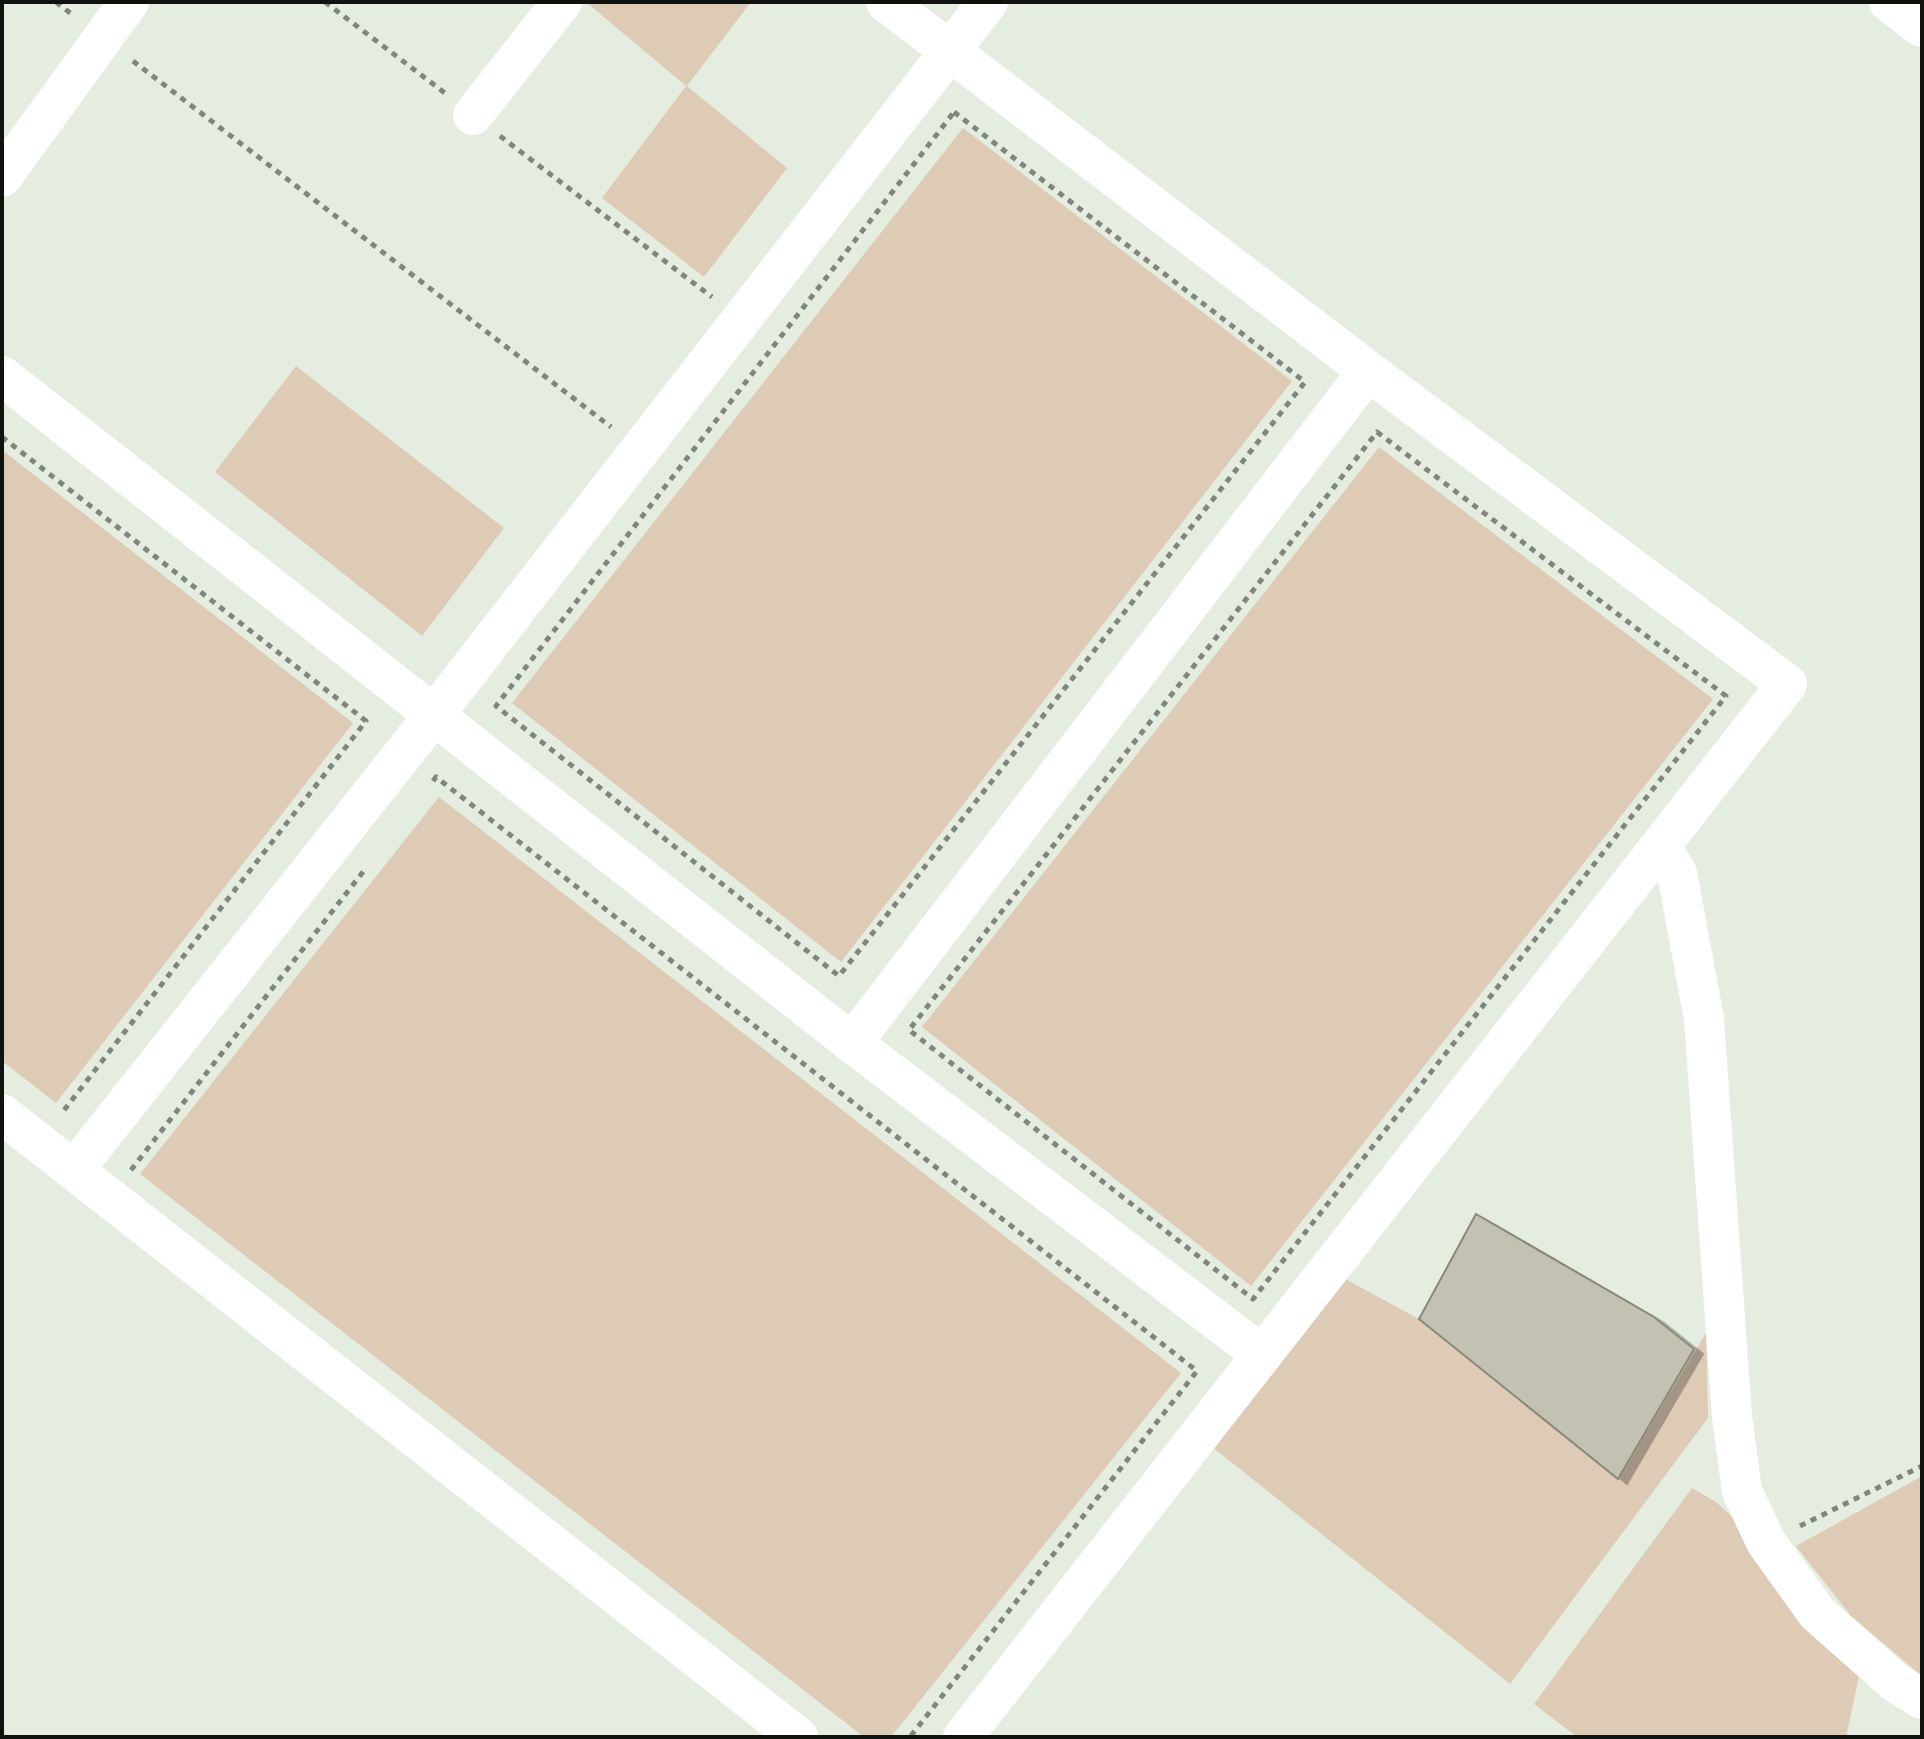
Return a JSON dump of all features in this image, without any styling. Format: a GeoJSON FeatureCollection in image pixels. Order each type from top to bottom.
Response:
{"type":"FeatureCollection","features":[{"type":"Feature","properties":{"kind":"street"},"geometry":{"type":"LineString","coordinates":[[2,177],[129,2]]}},
{"type":"Feature","properties":{"kind":"street"},"geometry":{"type":"LineString","coordinates":[[473,115],[562,2]]}},
{"type":"Feature","properties":{"kind":"street"},"geometry":{"type":"LineString","coordinates":[[886,2],[1368,371],[1787,684],[963,1737]]}},
{"type":"Feature","properties":{"kind":"street"},"geometry":{"type":"LineString","coordinates":[[74,1170],[434,715],[988,2]]}},
{"type":"Feature","properties":{"kind":"street"},"geometry":{"type":"LineString","coordinates":[[1889,2],[1922,27]]}},
{"type":"Feature","properties":{"kind":"street"},"geometry":{"type":"LineString","coordinates":[[852,1043],[1368,371]]}},
{"type":"Feature","properties":{"kind":"street"},"geometry":{"type":"LineString","coordinates":[[2,376],[852,1043],[1261,1354]]}},
{"type":"Feature","properties":{"kind":"street"},"geometry":{"type":"LineString","coordinates":[[1661,847],[1677,873],[1704,1019],[1732,1417],[1742,1491],[1766,1542],[1817,1613],[1896,1683],[1922,1699]]}},
{"type":"Feature","properties":{"kind":"street"},"geometry":{"type":"LineString","coordinates":[[2,1114],[798,1737]]}},
{"type":"Feature","properties":{"kind":"path"},"geometry":{"type":"LineString","coordinates":[[325,2],[742,319]]}},
{"type":"Feature","properties":{"kind":"path"},"geometry":{"type":"LineString","coordinates":[[103,38],[640,449]]}},
{"type":"Feature","properties":{"kind":"path"},"geometry":{"type":"LineString","coordinates":[[954,112],[1305,382],[839,976],[496,706],[954,112]]}},
{"type":"Feature","properties":{"kind":"path"},"geometry":{"type":"LineString","coordinates":[[1377,432],[1726,696],[1253,1299],[909,1030],[1377,432]]}},
{"type":"Feature","properties":{"kind":"path"},"geometry":{"type":"LineString","coordinates":[[2,437],[366,721],[59,1118]]}},
{"type":"Feature","properties":{"kind":"path"},"geometry":{"type":"LineString","coordinates":[[426,790],[436,777],[1197,1371],[910,1737]]}},
{"type":"Feature","properties":{"kind":"path"},"geometry":{"type":"LineString","coordinates":[[130,1172],[369,864]]}},
{"type":"Feature","properties":{"kind":"path"},"geometry":{"type":"LineString","coordinates":[[1766,1542],[1922,1466]]}},
{"type":"Feature","properties":{"kind":"shaded area"},"geometry":{"type":"Polygon","coordinates":[[[586,2],[751,2],[687,86],[787,168],[704,277],[602,198],[686,86],[586,2]]]}},
{"type":"Feature","properties":{"kind":"shaded area"},"geometry":{"type":"Polygon","coordinates":[[[963,128],[1292,381],[841,962],[512,703],[963,128]]]}},
{"type":"Feature","properties":{"kind":"shaded area"},"geometry":{"type":"Polygon","coordinates":[[[296,366],[504,528],[422,636],[215,472],[296,366]]]}},
{"type":"Feature","properties":{"kind":"shaded area"},"geometry":{"type":"Polygon","coordinates":[[[1379,447],[1713,699],[1251,1286],[922,1027],[1379,447]]]}},
{"type":"Feature","properties":{"kind":"shaded area"},"geometry":{"type":"Polygon","coordinates":[[[2,450],[353,723],[56,1103],[2,1061],[2,450]]]}},
{"type":"Feature","properties":{"kind":"shaded area"},"geometry":{"type":"Polygon","coordinates":[[[439,797],[1181,1373],[891,1737],[864,1737],[140,1174],[439,797]]]}},
{"type":"Feature","properties":{"kind":"shaded area"},"geometry":{"type":"Polygon","coordinates":[[[1345,1279],[1419,1319],[1618,1479],[1706,1333],[1708,1418],[1510,1684],[1211,1446],[1345,1279]]]}},
{"type":"Feature","properties":{"kind":"shaded area"},"geometry":{"type":"Polygon","coordinates":[[[1922,1476],[1922,1676],[1851,1616],[1796,1546],[1922,1476]]]}},
{"type":"Feature","properties":{"kind":"shaded area"},"geometry":{"type":"Polygon","coordinates":[[[1692,1488],[1716,1502],[1736,1520],[1859,1676],[1846,1737],[1577,1737],[1534,1704],[1692,1488]]]}},
{"type":"Feature","properties":{"kind":"building"},"geometry":{"type":"Polygon","coordinates":[[[1476,1214],[1654,1317],[1694,1349],[1618,1479],[1419,1319],[1476,1214]]]}}]}
